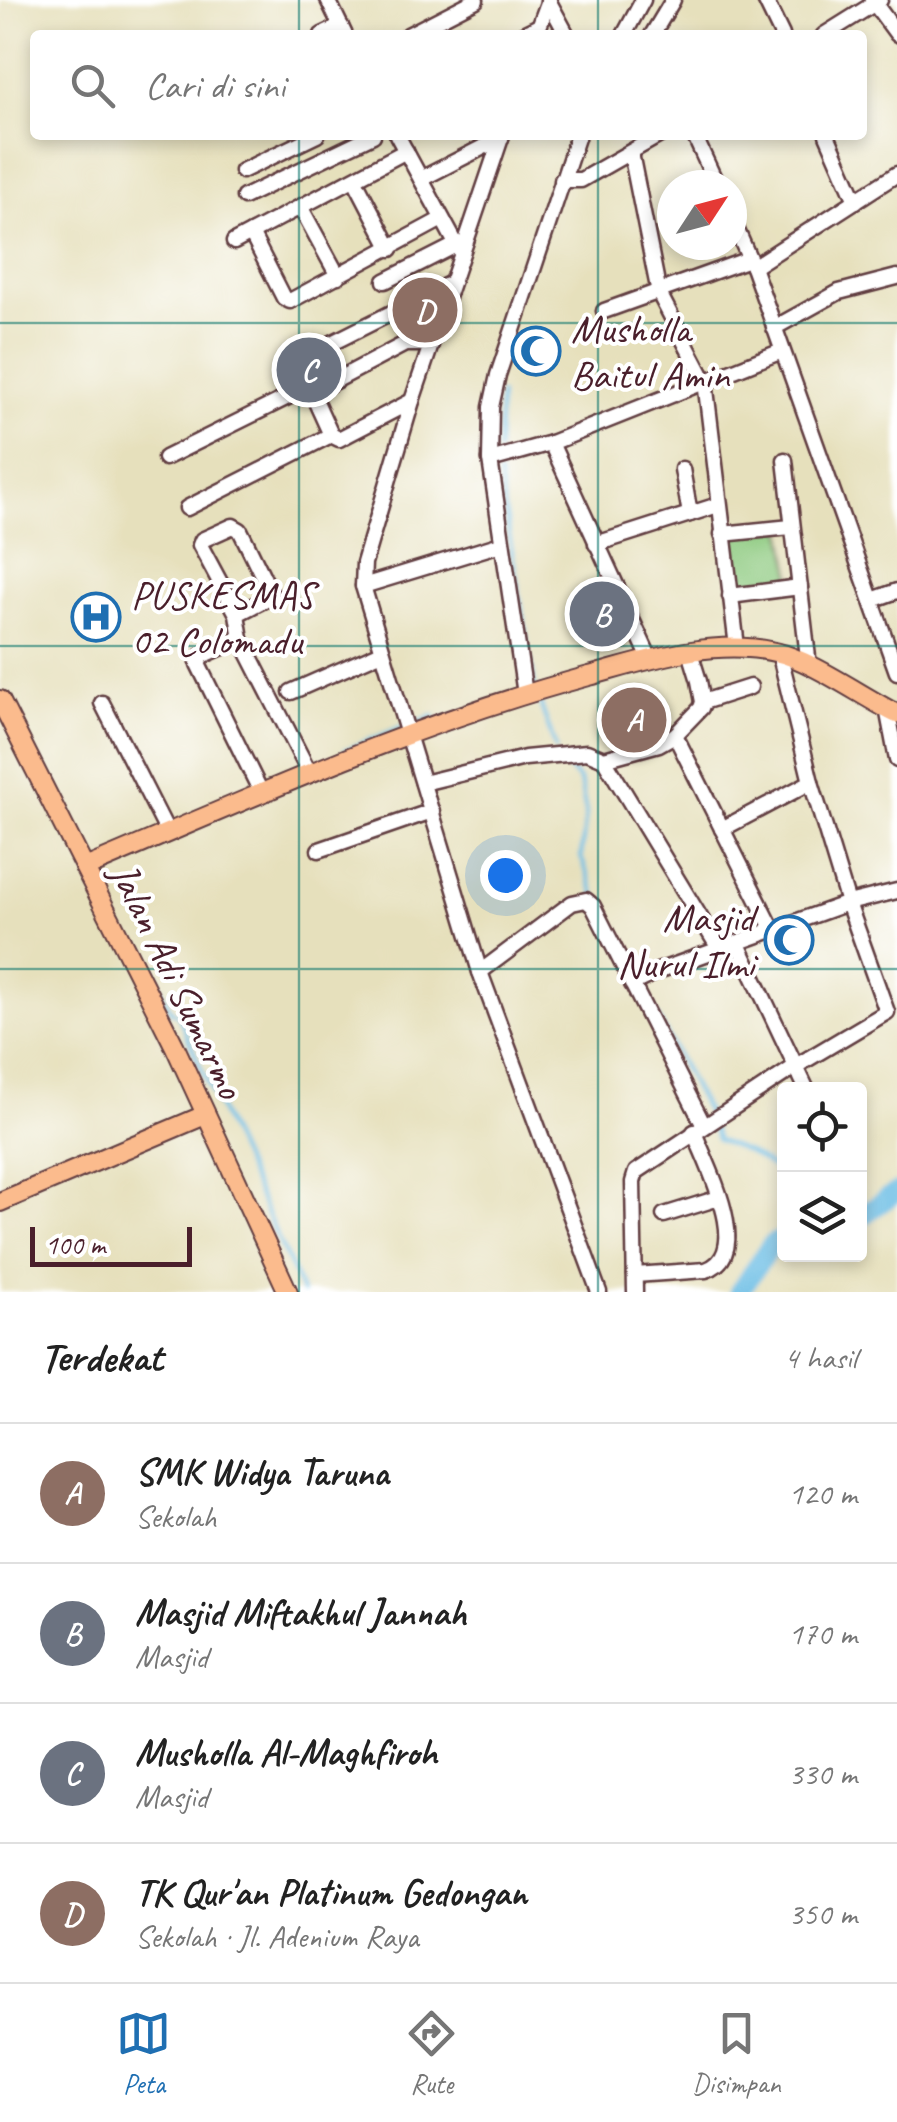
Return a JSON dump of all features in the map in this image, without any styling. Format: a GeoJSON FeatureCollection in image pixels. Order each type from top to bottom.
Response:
{"type":"FeatureCollection","features":[{"type":"Feature","properties":{"kind":"main road"},"geometry":{"type":"LineString","coordinates":[[85,868],[235,803],[259,787],[405,728],[529,689],[650,659],[737,647],[779,652],[892,711]]}},
{"type":"Feature","properties":{"kind":"main road","name":"Jalan Adi Sumarmo"},"geometry":{"type":"LineString","coordinates":[[0,700],[206,1116],[288,1292]]}},
{"type":"Feature","properties":{"kind":"main road"},"geometry":{"type":"LineString","coordinates":[[0,1202],[206,1116]]}},
{"type":"Feature","properties":{"kind":"street"},"geometry":{"type":"LineString","coordinates":[[328,0],[343,30]]}},
{"type":"Feature","properties":{"kind":"street"},"geometry":{"type":"LineString","coordinates":[[418,30],[476,0]]}},
{"type":"Feature","properties":{"kind":"street"},"geometry":{"type":"LineString","coordinates":[[538,30],[548,0]]}},
{"type":"Feature","properties":{"kind":"street"},"geometry":{"type":"LineString","coordinates":[[548,0],[564,30]]}},
{"type":"Feature","properties":{"kind":"street"},"geometry":{"type":"LineString","coordinates":[[643,0],[644,27]]}},
{"type":"Feature","properties":{"kind":"street"},"geometry":{"type":"LineString","coordinates":[[644,27],[673,0]]}},
{"type":"Feature","properties":{"kind":"street"},"geometry":{"type":"LineString","coordinates":[[765,0],[780,30]]}},
{"type":"Feature","properties":{"kind":"street"},"geometry":{"type":"LineString","coordinates":[[832,30],[876,1],[897,34]]}},
{"type":"Feature","properties":{"kind":"street"},"geometry":{"type":"LineString","coordinates":[[242,171],[307,140]]}},
{"type":"Feature","properties":{"kind":"street"},"geometry":{"type":"LineString","coordinates":[[244,197],[364,140]]}},
{"type":"Feature","properties":{"kind":"street"},"geometry":{"type":"LineString","coordinates":[[234,242],[354,180],[402,140],[459,249]]}},
{"type":"Feature","properties":{"kind":"street"},"geometry":{"type":"LineString","coordinates":[[421,179],[494,140]]}},
{"type":"Feature","properties":{"kind":"street"},"geometry":{"type":"LineString","coordinates":[[500,140],[459,249],[364,563],[363,586],[480,972],[599,1292]]}},
{"type":"Feature","properties":{"kind":"street"},"geometry":{"type":"LineString","coordinates":[[529,689],[501,544],[491,408],[495,386],[568,181],[577,140]]}},
{"type":"Feature","properties":{"kind":"street"},"geometry":{"type":"LineString","coordinates":[[568,181],[652,140]]}},
{"type":"Feature","properties":{"kind":"street"},"geometry":{"type":"LineString","coordinates":[[696,140],[709,170]]}},
{"type":"Feature","properties":{"kind":"street"},"geometry":{"type":"LineString","coordinates":[[829,140],[856,201]]}},
{"type":"Feature","properties":{"kind":"street"},"geometry":{"type":"LineString","coordinates":[[632,153],[659,294],[704,381],[737,647]]}},
{"type":"Feature","properties":{"kind":"street"},"geometry":{"type":"LineString","coordinates":[[604,311],[751,263],[897,174]]}},
{"type":"Feature","properties":{"kind":"street"},"geometry":{"type":"LineString","coordinates":[[354,180],[391,248]]}},
{"type":"Feature","properties":{"kind":"street"},"geometry":{"type":"LineString","coordinates":[[301,208],[338,276]]}},
{"type":"Feature","properties":{"kind":"street"},"geometry":{"type":"LineString","coordinates":[[252,233],[286,300],[442,219]]}},
{"type":"Feature","properties":{"kind":"street"},"geometry":{"type":"LineString","coordinates":[[386,281],[459,249]]}},
{"type":"Feature","properties":{"kind":"street"},"geometry":{"type":"LineString","coordinates":[[747,254],[897,672]]}},
{"type":"Feature","properties":{"kind":"street"},"geometry":{"type":"LineString","coordinates":[[774,328],[839,292],[897,277]]}},
{"type":"Feature","properties":{"kind":"street"},"geometry":{"type":"LineString","coordinates":[[302,358],[451,283]]}},
{"type":"Feature","properties":{"kind":"street"},"geometry":{"type":"LineString","coordinates":[[165,458],[405,344],[430,344]]}},
{"type":"Feature","properties":{"kind":"street"},"geometry":{"type":"LineString","coordinates":[[497,459],[551,443],[782,351]]}},
{"type":"Feature","properties":{"kind":"street"},"geometry":{"type":"LineString","coordinates":[[305,393],[326,437]]}},
{"type":"Feature","properties":{"kind":"street"},"geometry":{"type":"LineString","coordinates":[[187,508],[326,437],[339,439],[412,402]]}},
{"type":"Feature","properties":{"kind":"street"},"geometry":{"type":"LineString","coordinates":[[551,443],[650,659]]}},
{"type":"Feature","properties":{"kind":"street"},"geometry":{"type":"LineString","coordinates":[[785,460],[808,666]]}},
{"type":"Feature","properties":{"kind":"street"},"geometry":{"type":"LineString","coordinates":[[682,470],[690,514]]}},
{"type":"Feature","properties":{"kind":"street"},"geometry":{"type":"LineString","coordinates":[[596,544],[718,505]]}},
{"type":"Feature","properties":{"kind":"street"},"geometry":{"type":"LineString","coordinates":[[237,614],[271,593],[240,530],[234,526],[200,544],[237,614],[241,640],[307,768]]}},
{"type":"Feature","properties":{"kind":"street"},"geometry":{"type":"LineString","coordinates":[[722,534],[791,527]]}},
{"type":"Feature","properties":{"kind":"street"},"geometry":{"type":"LineString","coordinates":[[363,586],[501,544]]}},
{"type":"Feature","properties":{"kind":"street"},"geometry":{"type":"LineString","coordinates":[[730,596],[800,587]]}},
{"type":"Feature","properties":{"kind":"street"},"geometry":{"type":"LineString","coordinates":[[872,600],[897,590]]}},
{"type":"Feature","properties":{"kind":"street"},"geometry":{"type":"LineString","coordinates":[[241,640],[205,655],[198,662],[259,787]]}},
{"type":"Feature","properties":{"kind":"street"},"geometry":{"type":"LineString","coordinates":[[292,692],[382,652]]}},
{"type":"Feature","properties":{"kind":"street"},"geometry":{"type":"LineString","coordinates":[[690,652],[704,702]]}},
{"type":"Feature","properties":{"kind":"street"},"geometry":{"type":"LineString","coordinates":[[635,1292],[636,1172],[892,1008],[848,903],[810,782],[779,652]]}},
{"type":"Feature","properties":{"kind":"street"},"geometry":{"type":"LineString","coordinates":[[604,759],[645,750],[675,735],[704,702],[750,687]]}},
{"type":"Feature","properties":{"kind":"street"},"geometry":{"type":"LineString","coordinates":[[102,702],[168,833]]}},
{"type":"Feature","properties":{"kind":"street"},"geometry":{"type":"LineString","coordinates":[[892,711],[897,760]]}},
{"type":"Feature","properties":{"kind":"street"},"geometry":{"type":"LineString","coordinates":[[675,735],[773,930]]}},
{"type":"Feature","properties":{"kind":"street"},"geometry":{"type":"LineString","coordinates":[[423,784],[484,766],[592,752],[604,759],[720,950]]}},
{"type":"Feature","properties":{"kind":"street"},"geometry":{"type":"LineString","coordinates":[[722,829],[810,782]]}},
{"type":"Feature","properties":{"kind":"street"},"geometry":{"type":"LineString","coordinates":[[319,850],[432,811]]}},
{"type":"Feature","properties":{"kind":"street"},"geometry":{"type":"LineString","coordinates":[[636,982],[848,903],[897,890]]}},
{"type":"Feature","properties":{"kind":"street"},"geometry":{"type":"LineString","coordinates":[[480,972],[580,899],[593,906],[636,982],[705,1125],[728,1238],[726,1254],[714,1267],[635,1275]]}},
{"type":"Feature","properties":{"kind":"street"},"geometry":{"type":"LineString","coordinates":[[738,944],[803,1082]]}},
{"type":"Feature","properties":{"kind":"street"},"geometry":{"type":"LineString","coordinates":[[664,1215],[719,1198]]}},
{"type":"Feature","properties":{"kind":"green space"},"geometry":{"type":"Polygon","coordinates":[[[783,528],[793,585],[736,591],[727,536],[783,528]]]}},
{"type":"Feature","properties":{"kind":"waterway"},"geometry":{"type":"LineString","coordinates":[[644,13],[651,0]]}},
{"type":"Feature","properties":{"kind":"waterway"},"geometry":{"type":"LineString","coordinates":[[498,451],[500,395]]}},
{"type":"Feature","properties":{"kind":"waterway"},"geometry":{"type":"LineString","coordinates":[[499,475],[535,688]]}},
{"type":"Feature","properties":{"kind":"waterway"},"geometry":{"type":"LineString","coordinates":[[538,697],[556,749]]}},
{"type":"Feature","properties":{"kind":"waterway"},"geometry":{"type":"LineString","coordinates":[[410,724],[434,716]]}},
{"type":"Feature","properties":{"kind":"waterway"},"geometry":{"type":"LineString","coordinates":[[345,750],[401,727]]}},
{"type":"Feature","properties":{"kind":"waterway"},"geometry":{"type":"LineString","coordinates":[[559,758],[580,781],[586,813],[581,857],[599,904]]}},
{"type":"Feature","properties":{"kind":"waterway"},"geometry":{"type":"LineString","coordinates":[[141,952],[171,1011],[178,1014],[302,1292]]}},
{"type":"Feature","properties":{"kind":"waterway"},"geometry":{"type":"LineString","coordinates":[[647,997],[709,1117]]}},
{"type":"Feature","properties":{"kind":"waterway"},"geometry":{"type":"LineString","coordinates":[[712,1126],[717,1140],[748,1152],[780,1172]]}},
{"type":"Feature","properties":{"kind":"waterway"},"geometry":{"type":"LineString","coordinates":[[867,1212],[897,1192]]}},
{"type":"Feature","properties":{"kind":"waterway"},"geometry":{"type":"LineString","coordinates":[[772,1244],[777,1234]]}},
{"type":"Feature","properties":{"kind":"waterway"},"geometry":{"type":"LineString","coordinates":[[739,1292],[777,1242]]}},
{"type":"Feature","properties":{"kind":"place","name":"TK Qur'an Platinum Gedongan"},"geometry":{"type":"Point","coordinates":[425,310]}},
{"type":"Feature","properties":{"kind":"place","name":"Musholla Baitul Amin"},"geometry":{"type":"Point","coordinates":[536,351]}},
{"type":"Feature","properties":{"kind":"place","name":"Musholla Al-Maghfiroh"},"geometry":{"type":"Point","coordinates":[309,370]}},
{"type":"Feature","properties":{"kind":"place","name":"Masjid Miftakhul Jannah"},"geometry":{"type":"Point","coordinates":[602,614]}},
{"type":"Feature","properties":{"kind":"place","name":"PUSKESMAS 02 Colomadu"},"geometry":{"type":"Point","coordinates":[96,617]}},
{"type":"Feature","properties":{"kind":"place","name":"SMK Widya Taruna"},"geometry":{"type":"Point","coordinates":[634,720]}},
{"type":"Feature","properties":{"kind":"place","name":"Masjid Nurul Ilmi"},"geometry":{"type":"Point","coordinates":[789,940]}}]}
